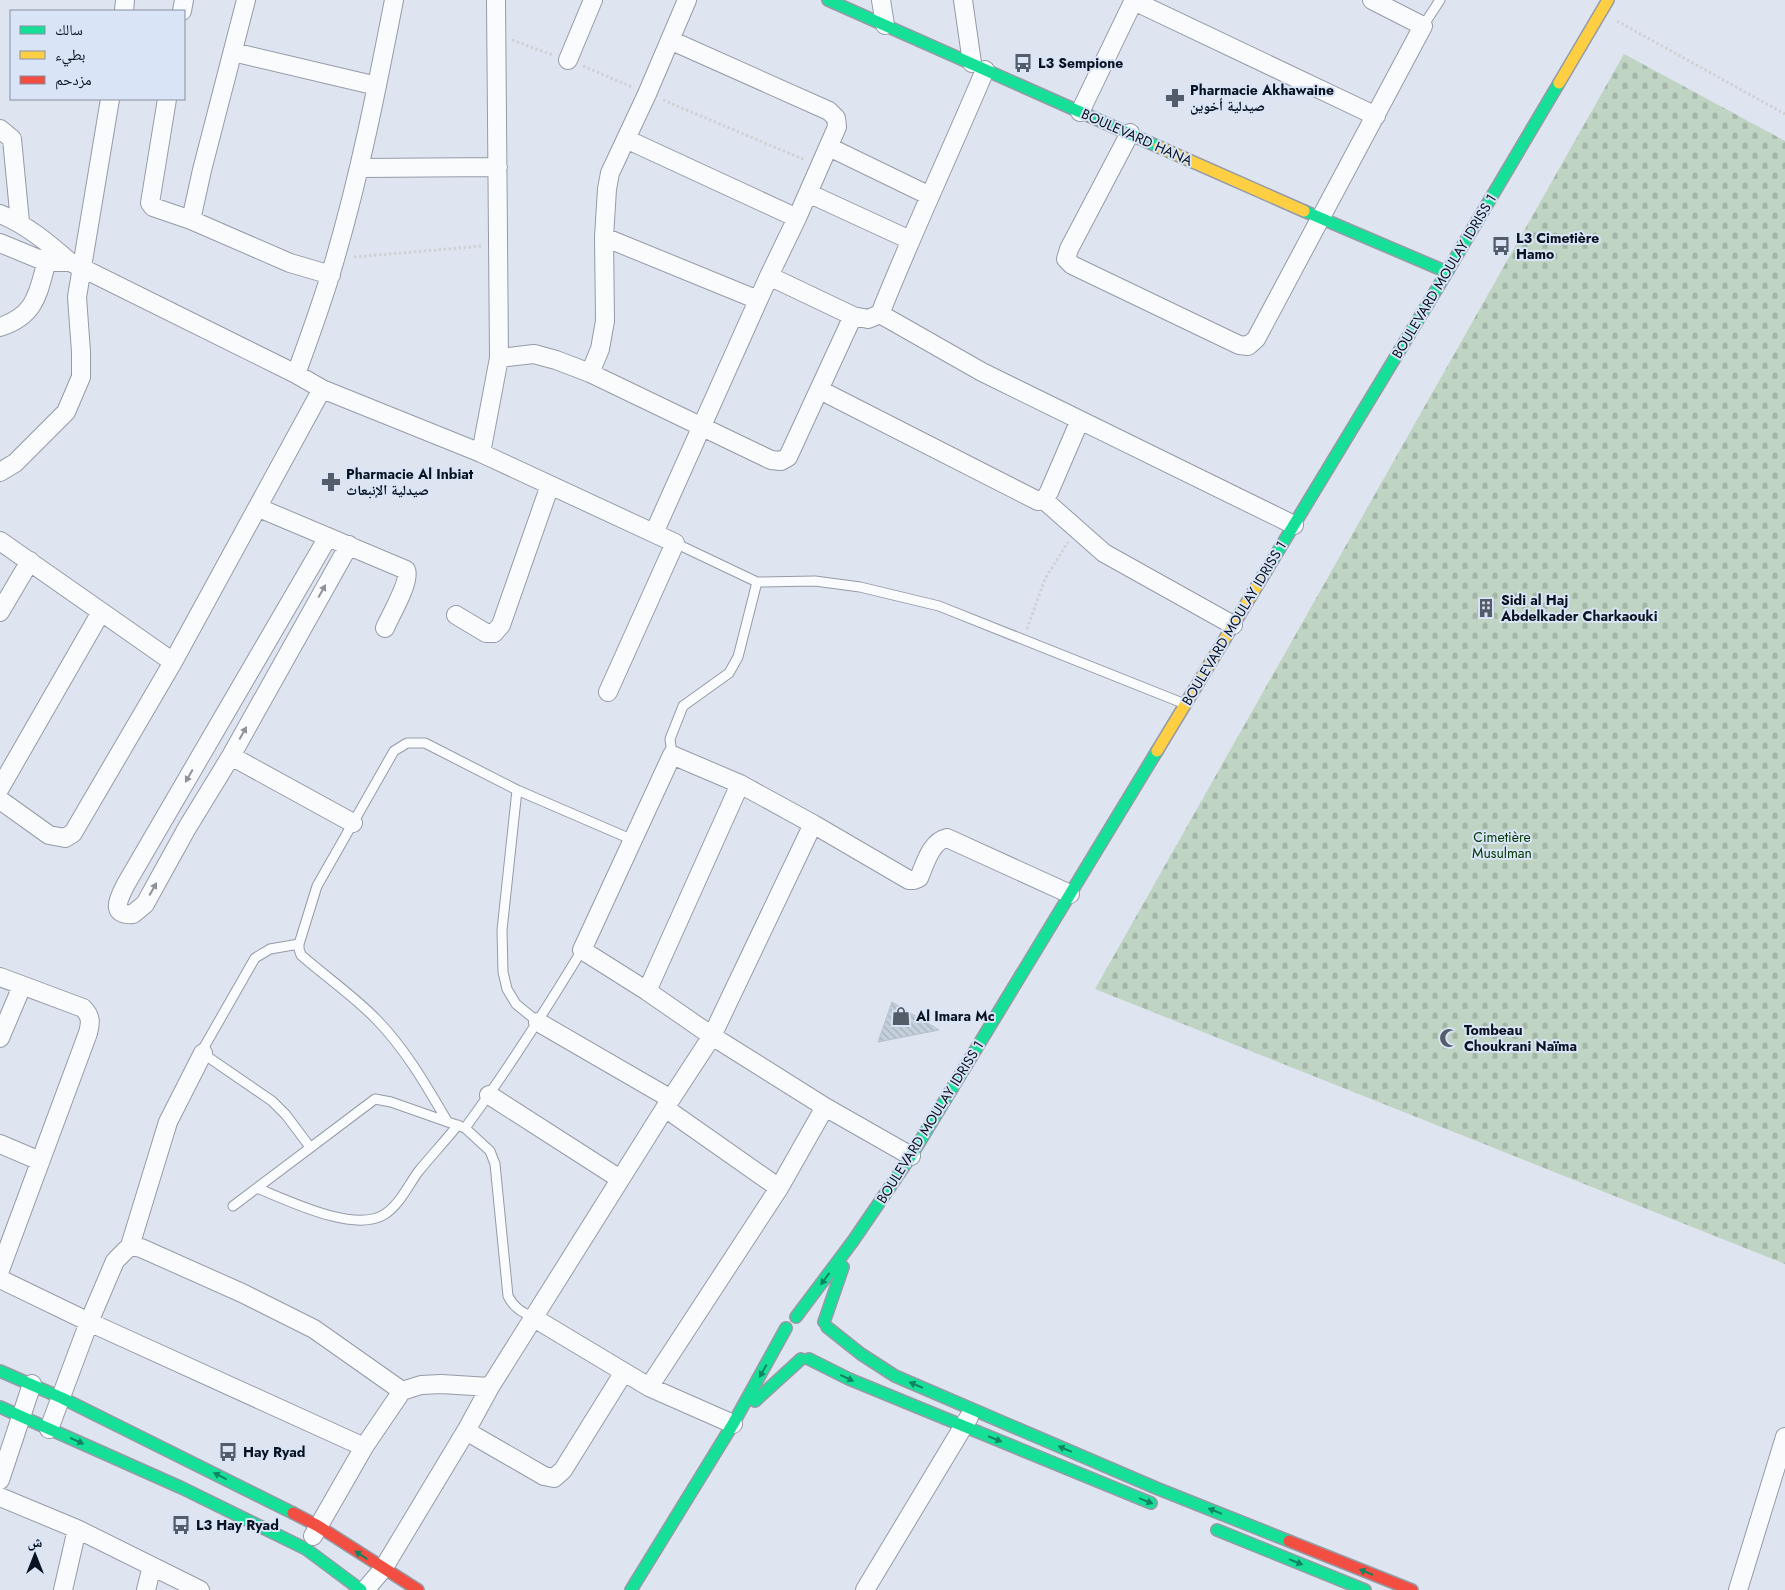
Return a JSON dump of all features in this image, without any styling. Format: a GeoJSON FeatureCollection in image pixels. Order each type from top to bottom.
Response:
{"type":"FeatureCollection","features":[{"type":"Feature","properties":{"kind":"main road","name":"BOULEVARD HANA"},"geometry":{"type":"LineString","coordinates":[[828,0],[1320,219],[1446,272]]}},
{"type":"Feature","properties":{"kind":"main road","name":"BOULEVARD MOULAY IDRISS 1"},"geometry":{"type":"LineString","coordinates":[[734,1424],[786,1328],[853,1241],[911,1156],[1294,525],[1608,0]]}},
{"type":"Feature","properties":{"kind":"main road","name":"BOULEVARD MOULAY IDRISS 1"},"geometry":{"type":"LineString","coordinates":[[825,1325],[853,1241]]}},
{"type":"Feature","properties":{"kind":"main road"},"geometry":{"type":"LineString","coordinates":[[796,1317],[811,1315],[860,1354],[894,1376],[1394,1587],[1412,1590]]}},
{"type":"Feature","properties":{"kind":"main road"},"geometry":{"type":"LineString","coordinates":[[825,1325],[829,1341]]}},
{"type":"Feature","properties":{"kind":"main road"},"geometry":{"type":"LineString","coordinates":[[786,1328],[784,1335],[785,1343],[794,1355],[1164,1508]]}},
{"type":"Feature","properties":{"kind":"main road"},"geometry":{"type":"LineString","coordinates":[[631,1590],[734,1424],[774,1382],[805,1359],[822,1354]]}},
{"type":"Feature","properties":{"kind":"main road"},"geometry":{"type":"LineString","coordinates":[[0,1372],[62,1398],[318,1526],[418,1590]]}},
{"type":"Feature","properties":{"kind":"main road"},"geometry":{"type":"LineString","coordinates":[[0,1407],[182,1488],[306,1549],[361,1590]]}},
{"type":"Feature","properties":{"kind":"main road"},"geometry":{"type":"LineString","coordinates":[[1210,1527],[1365,1590]]}},
{"type":"Feature","properties":{"kind":"street"},"geometry":{"type":"LineString","coordinates":[[191,220],[246,0]]}},
{"type":"Feature","properties":{"kind":"street"},"geometry":{"type":"LineString","coordinates":[[296,374],[333,266],[359,168],[378,86],[394,0]]}},
{"type":"Feature","properties":{"kind":"street"},"geometry":{"type":"LineString","coordinates":[[481,453],[499,358],[496,0]]}},
{"type":"Feature","properties":{"kind":"street"},"geometry":{"type":"LineString","coordinates":[[568,60],[593,0]]}},
{"type":"Feature","properties":{"kind":"street"},"geometry":{"type":"LineString","coordinates":[[590,373],[600,349],[605,321],[604,237],[610,173],[648,94],[687,0]]}},
{"type":"Feature","properties":{"kind":"street"},"geometry":{"type":"LineString","coordinates":[[881,0],[885,25]]}},
{"type":"Feature","properties":{"kind":"street"},"geometry":{"type":"LineString","coordinates":[[769,276],[854,316],[868,319],[880,314],[930,196],[979,66],[963,0]]}},
{"type":"Feature","properties":{"kind":"street"},"geometry":{"type":"LineString","coordinates":[[1080,112],[1134,0],[1376,116]]}},
{"type":"Feature","properties":{"kind":"street"},"geometry":{"type":"LineString","coordinates":[[1130,133],[1069,248],[1066,259],[1072,265],[1239,346],[1248,346],[1256,339],[1423,26],[1372,0]]}},
{"type":"Feature","properties":{"kind":"street"},"geometry":{"type":"LineString","coordinates":[[654,533],[837,127],[836,118],[829,111],[670,40]]}},
{"type":"Feature","properties":{"kind":"street"},"geometry":{"type":"LineString","coordinates":[[233,52],[378,86]]}},
{"type":"Feature","properties":{"kind":"street"},"geometry":{"type":"LineString","coordinates":[[0,472],[16,463],[66,412],[81,377],[76,265],[110,100]]}},
{"type":"Feature","properties":{"kind":"street"},"geometry":{"type":"LineString","coordinates":[[167,100],[150,203],[153,207],[191,220],[290,263],[333,266]]}},
{"type":"Feature","properties":{"kind":"street"},"geometry":{"type":"LineString","coordinates":[[0,129],[12,139],[20,222]]}},
{"type":"Feature","properties":{"kind":"street"},"geometry":{"type":"LineString","coordinates":[[626,139],[797,218]]}},
{"type":"Feature","properties":{"kind":"street"},"geometry":{"type":"LineString","coordinates":[[829,147],[930,196]]}},
{"type":"Feature","properties":{"kind":"street"},"geometry":{"type":"LineString","coordinates":[[359,168],[498,168]]}},
{"type":"Feature","properties":{"kind":"street"},"geometry":{"type":"LineString","coordinates":[[808,193],[910,240]]}},
{"type":"Feature","properties":{"kind":"street"},"geometry":{"type":"LineString","coordinates":[[0,214],[20,222],[49,254]]}},
{"type":"Feature","properties":{"kind":"street"},"geometry":{"type":"LineString","coordinates":[[604,237],[758,300]]}},
{"type":"Feature","properties":{"kind":"street"},"geometry":{"type":"LineString","coordinates":[[0,243],[49,254],[76,265],[296,374],[322,389],[481,453],[675,543],[608,692]]}},
{"type":"Feature","properties":{"kind":"street"},"geometry":{"type":"LineString","coordinates":[[0,327],[14,322],[26,314],[37,297],[49,254]]}},
{"type":"Feature","properties":{"kind":"street"},"geometry":{"type":"LineString","coordinates":[[880,314],[982,372],[1294,525]]}},
{"type":"Feature","properties":{"kind":"street"},"geometry":{"type":"LineString","coordinates":[[499,358],[534,354],[556,360],[590,373],[771,460],[780,460],[788,457],[854,316]]}},
{"type":"Feature","properties":{"kind":"street"},"geometry":{"type":"LineString","coordinates":[[0,800],[49,835],[60,838],[69,837],[77,828],[174,662],[322,389]]}},
{"type":"Feature","properties":{"kind":"street"},"geometry":{"type":"LineString","coordinates":[[820,390],[1038,501],[1044,500],[1049,492],[1080,420]]}},
{"type":"Feature","properties":{"kind":"street"},"geometry":{"type":"LineString","coordinates":[[456,615],[486,633],[494,633],[501,624],[550,485]]}},
{"type":"Feature","properties":{"kind":"street"},"geometry":{"type":"LineString","coordinates":[[1044,500],[1104,553],[1233,625]]}},
{"type":"Feature","properties":{"kind":"street"},"geometry":{"type":"LineString","coordinates":[[259,508],[402,567],[408,573],[406,582],[385,628]]}},
{"type":"Feature","properties":{"kind":"street"},"geometry":{"type":"LineString","coordinates":[[328,537],[119,897],[117,906],[123,913],[133,914],[144,904],[227,763],[348,545]]}},
{"type":"Feature","properties":{"kind":"street"},"geometry":{"type":"LineString","coordinates":[[0,541],[174,662]]}},
{"type":"Feature","properties":{"kind":"street"},"geometry":{"type":"LineString","coordinates":[[0,612],[30,561]]}},
{"type":"Feature","properties":{"kind":"street"},"geometry":{"type":"LineString","coordinates":[[0,788],[101,612]]}},
{"type":"Feature","properties":{"kind":"street"},"geometry":{"type":"LineString","coordinates":[[259,657],[279,668]]}},
{"type":"Feature","properties":{"kind":"street"},"geometry":{"type":"LineString","coordinates":[[201,754],[227,763],[353,823]]}},
{"type":"Feature","properties":{"kind":"street"},"geometry":{"type":"LineString","coordinates":[[911,1156],[825,1107],[712,1036],[648,991],[582,950],[672,755],[740,784],[909,880],[919,878],[935,844],[947,838],[1070,894]]}},
{"type":"Feature","properties":{"kind":"street"},"geometry":{"type":"LineString","coordinates":[[648,991],[740,784]]}},
{"type":"Feature","properties":{"kind":"street"},"geometry":{"type":"LineString","coordinates":[[165,816],[187,828]]}},
{"type":"Feature","properties":{"kind":"street"},"geometry":{"type":"LineString","coordinates":[[365,1590],[383,1569],[466,1431],[490,1387],[712,1036],[813,824]]}},
{"type":"Feature","properties":{"kind":"street"},"geometry":{"type":"LineString","coordinates":[[0,977],[83,1008],[90,1016],[88,1033],[0,1270]]}},
{"type":"Feature","properties":{"kind":"street"},"geometry":{"type":"LineString","coordinates":[[0,1038],[22,986]]}},
{"type":"Feature","properties":{"kind":"street"},"geometry":{"type":"LineString","coordinates":[[538,1022],[668,1103],[778,1188]]}},
{"type":"Feature","properties":{"kind":"street"},"geometry":{"type":"LineString","coordinates":[[49,1429],[89,1322],[115,1261],[130,1246],[168,1122],[203,1053]]}},
{"type":"Feature","properties":{"kind":"street"},"geometry":{"type":"LineString","coordinates":[[489,1095],[620,1179]]}},
{"type":"Feature","properties":{"kind":"street"},"geometry":{"type":"LineString","coordinates":[[650,1387],[778,1188],[825,1107]]}},
{"type":"Feature","properties":{"kind":"street"},"geometry":{"type":"LineString","coordinates":[[0,1144],[40,1161]]}},
{"type":"Feature","properties":{"kind":"street"},"geometry":{"type":"LineString","coordinates":[[130,1246],[141,1248],[242,1293],[314,1329],[402,1391]]}},
{"type":"Feature","properties":{"kind":"street"},"geometry":{"type":"LineString","coordinates":[[0,1279],[89,1322],[364,1447]]}},
{"type":"Feature","properties":{"kind":"street"},"geometry":{"type":"LineString","coordinates":[[534,1318],[650,1387],[734,1424]]}},
{"type":"Feature","properties":{"kind":"street"},"geometry":{"type":"LineString","coordinates":[[466,1431],[544,1476],[554,1478],[563,1470],[624,1372]]}},
{"type":"Feature","properties":{"kind":"street"},"geometry":{"type":"LineString","coordinates":[[0,1480],[32,1384]]}},
{"type":"Feature","properties":{"kind":"street"},"geometry":{"type":"LineString","coordinates":[[306,1549],[364,1447],[402,1391],[420,1385],[434,1384],[490,1387]]}},
{"type":"Feature","properties":{"kind":"street"},"geometry":{"type":"LineString","coordinates":[[865,1590],[973,1410]]}},
{"type":"Feature","properties":{"kind":"street"},"geometry":{"type":"LineString","coordinates":[[1738,1590],[1785,1437]]}},
{"type":"Feature","properties":{"kind":"street"},"geometry":{"type":"LineString","coordinates":[[0,1497],[77,1529],[200,1590]]}},
{"type":"Feature","properties":{"kind":"street"},"geometry":{"type":"LineString","coordinates":[[63,1590],[77,1529]]}},
{"type":"Feature","properties":{"kind":"street"},"geometry":{"type":"LineString","coordinates":[[146,1590],[152,1566]]}},
{"type":"Feature","properties":{"kind":"lane"},"geometry":{"type":"LineString","coordinates":[[1423,26],[1440,0]]}},
{"type":"Feature","properties":{"kind":"lane"},"geometry":{"type":"LineString","coordinates":[[675,543],[757,582],[815,581],[860,587],[939,606],[1024,638],[1185,704]]}},
{"type":"Feature","properties":{"kind":"lane"},"geometry":{"type":"LineString","coordinates":[[672,755],[670,739],[683,706],[729,673],[738,657],[757,582]]}},
{"type":"Feature","properties":{"kind":"lane"},"geometry":{"type":"LineString","coordinates":[[447,1121],[422,1076],[399,1045],[376,1019],[301,954],[299,949],[317,886],[394,751],[407,743],[425,743],[517,790],[633,840]]}},
{"type":"Feature","properties":{"kind":"lane"},"geometry":{"type":"LineString","coordinates":[[517,790],[502,930],[503,972],[507,989],[516,1004],[538,1022]]}},
{"type":"Feature","properties":{"kind":"lane"},"geometry":{"type":"LineString","coordinates":[[299,944],[270,949],[256,958],[203,1047],[203,1053],[272,1101],[286,1115],[310,1147]]}},
{"type":"Feature","properties":{"kind":"lane"},"geometry":{"type":"LineString","coordinates":[[257,1188],[308,1208],[342,1218],[362,1221],[384,1215],[392,1208],[418,1172],[489,1095],[538,1022],[582,950]]}},
{"type":"Feature","properties":{"kind":"lane"},"geometry":{"type":"LineString","coordinates":[[233,1206],[375,1099],[447,1121],[461,1127],[490,1151],[495,1164],[508,1296],[518,1310],[534,1318]]}},
{"type":"Feature","properties":{"kind":"path"},"geometry":{"type":"LineString","coordinates":[[1602,12],[1785,114]]}},
{"type":"Feature","properties":{"kind":"path"},"geometry":{"type":"LineString","coordinates":[[648,94],[820,167]]}},
{"type":"Feature","properties":{"kind":"path"},"geometry":{"type":"LineString","coordinates":[[333,266],[497,244]]}},
{"type":"Feature","properties":{"kind":"path"},"geometry":{"type":"LineString","coordinates":[[1024,638],[1045,579],[1077,528]]}},
{"type":"Feature","properties":{"kind":"green space","name":"Cimetière Musulman"},"geometry":{"type":"Polygon","coordinates":[[[1624,54],[1785,141],[1785,1264],[1095,989],[1624,54]]]}},
{"type":"Feature","properties":{"kind":"building","name":"Sidi al Haj Abdelkader Charkaouki"},"geometry":{"type":"Polygon","coordinates":[[[1479,600],[1495,602],[1493,616],[1477,614],[1479,600]]]}},
{"type":"Feature","properties":{"kind":"building","name":"Al Imara Mc"},"geometry":{"type":"Polygon","coordinates":[[[892,1002],[939,1030],[878,1042],[892,1002]]]}},
{"type":"Feature","properties":{"kind":"traffic: fast"},"geometry":{"type":"LineString","coordinates":[[828,0],[1159,147]]}},
{"type":"Feature","properties":{"kind":"traffic: fast"},"geometry":{"type":"LineString","coordinates":[[1266,571],[1559,83]]}},
{"type":"Feature","properties":{"kind":"traffic: fast"},"geometry":{"type":"LineString","coordinates":[[1304,211],[1447,272]]}},
{"type":"Feature","properties":{"kind":"traffic: fast"},"geometry":{"type":"LineString","coordinates":[[796,1317],[853,1241],[911,1156],[1157,751]]}},
{"type":"Feature","properties":{"kind":"traffic: fast"},"geometry":{"type":"LineString","coordinates":[[824,1322],[843,1267]]}},
{"type":"Feature","properties":{"kind":"traffic: fast"},"geometry":{"type":"LineString","coordinates":[[827,1327],[861,1354],[895,1376],[1156,1488],[1289,1541]]}},
{"type":"Feature","properties":{"kind":"traffic: fast"},"geometry":{"type":"LineString","coordinates":[[631,1590],[733,1424],[786,1328]]}},
{"type":"Feature","properties":{"kind":"traffic: fast"},"geometry":{"type":"LineString","coordinates":[[755,1401],[801,1359]]}},
{"type":"Feature","properties":{"kind":"traffic: fast"},"geometry":{"type":"LineString","coordinates":[[809,1359],[849,1379],[1151,1503]]}},
{"type":"Feature","properties":{"kind":"traffic: fast"},"geometry":{"type":"LineString","coordinates":[[0,1371],[62,1398],[293,1513]]}},
{"type":"Feature","properties":{"kind":"traffic: fast"},"geometry":{"type":"LineString","coordinates":[[0,1407],[182,1488],[306,1549],[361,1590]]}},
{"type":"Feature","properties":{"kind":"traffic: fast"},"geometry":{"type":"LineString","coordinates":[[1217,1530],[1365,1590]]}},
{"type":"Feature","properties":{"kind":"traffic: slow"},"geometry":{"type":"LineString","coordinates":[[1559,83],[1608,0]]}},
{"type":"Feature","properties":{"kind":"traffic: slow"},"geometry":{"type":"LineString","coordinates":[[1159,147],[1304,211]]}},
{"type":"Feature","properties":{"kind":"traffic: slow"},"geometry":{"type":"LineString","coordinates":[[1157,751],[1266,571]]}},
{"type":"Feature","properties":{"kind":"traffic: jam"},"geometry":{"type":"LineString","coordinates":[[293,1513],[318,1526],[418,1590]]}},
{"type":"Feature","properties":{"kind":"traffic: jam"},"geometry":{"type":"LineString","coordinates":[[1289,1541],[1412,1590]]}},
{"type":"Feature","properties":{"kind":"place","name":"L3 Sempione"},"geometry":{"type":"Point","coordinates":[1023,63]}},
{"type":"Feature","properties":{"kind":"place","name":"Pharmacie Akhawaine صيدلية أخوين"},"geometry":{"type":"Point","coordinates":[1175,98]}},
{"type":"Feature","properties":{"kind":"place","name":"L3 Cimetière Hamo"},"geometry":{"type":"Point","coordinates":[1501,246]}},
{"type":"Feature","properties":{"kind":"place","name":"Pharmacie Al Inbiat صيدلية الإنبعاث"},"geometry":{"type":"Point","coordinates":[331,482]}},
{"type":"Feature","properties":{"kind":"place","name":"Sidi al Haj Abdelkader Charkaouki"},"geometry":{"type":"Point","coordinates":[1486,608]}},
{"type":"Feature","properties":{"kind":"place","name":"Al Imara Mc"},"geometry":{"type":"Point","coordinates":[901,1016]}},
{"type":"Feature","properties":{"kind":"place","name":"Tombeau Choukrani Naïma"},"geometry":{"type":"Point","coordinates":[1449,1038]}},
{"type":"Feature","properties":{"kind":"place","name":"Hay Ryad"},"geometry":{"type":"Point","coordinates":[228,1452]}},
{"type":"Feature","properties":{"kind":"place","name":"L3 Hay Ryad"},"geometry":{"type":"Point","coordinates":[181,1525]}}]}
